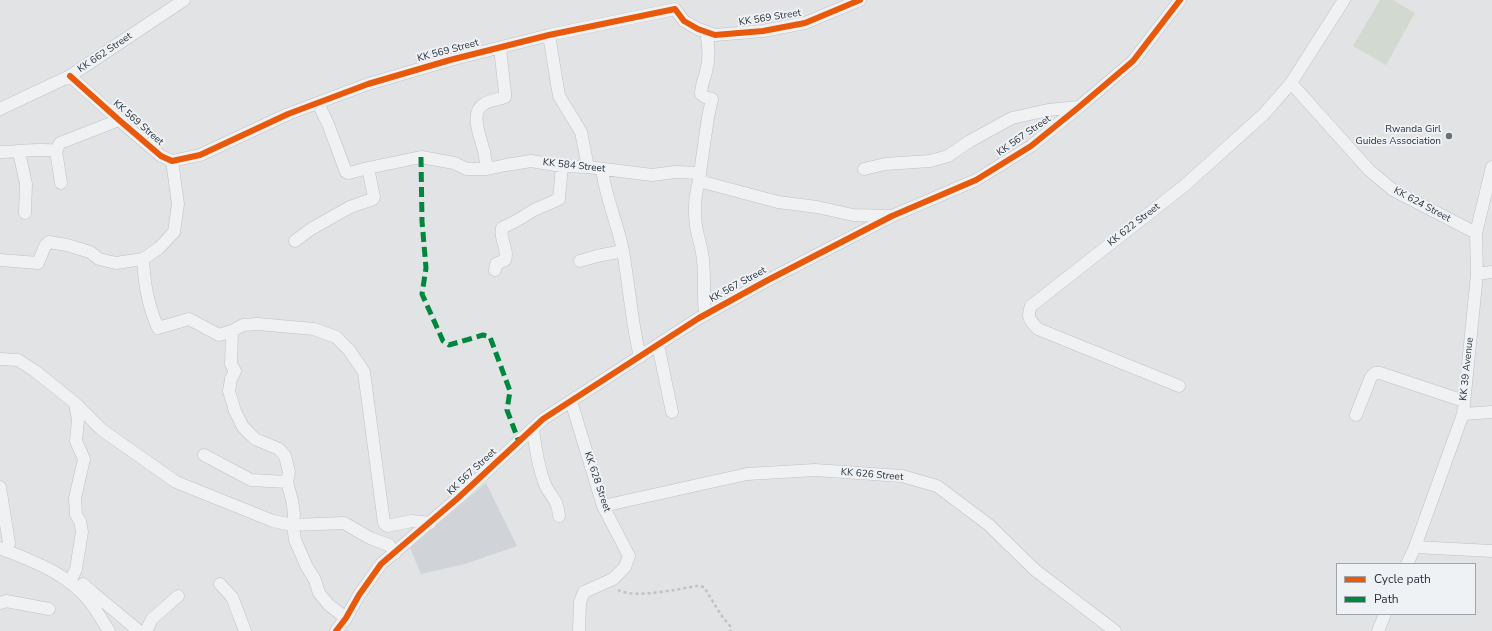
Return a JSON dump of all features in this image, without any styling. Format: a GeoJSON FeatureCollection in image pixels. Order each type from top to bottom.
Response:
{"type":"FeatureCollection","features":[{"type":"Feature","properties":{"kind":"street","name":"KK 662 Street"},"geometry":{"type":"LineString","coordinates":[[0,109],[70,76],[184,0]]}},
{"type":"Feature","properties":{"kind":"street","name":"KK 569 Street"},"geometry":{"type":"LineString","coordinates":[[70,76],[161,156],[172,161],[200,155],[288,114],[368,84],[450,60],[673,4],[684,21],[698,29],[715,34],[763,31],[805,23],[860,0]]}},
{"type":"Feature","properties":{"kind":"street","name":"KK 567 Street"},"geometry":{"type":"LineString","coordinates":[[336,631],[381,564],[458,498],[543,419],[705,315],[768,280],[892,216],[976,180],[1030,146],[1133,61],[1180,0]]}},
{"type":"Feature","properties":{"kind":"street","name":"KK 622 Street"},"geometry":{"type":"LineString","coordinates":[[1179,386],[1038,329],[1030,320],[1028,312],[1031,306],[1184,186],[1264,114],[1290,83],[1344,0]]}},
{"type":"Feature","properties":{"kind":"street"},"geometry":{"type":"LineString","coordinates":[[705,315],[703,295],[703,257],[696,226],[695,213],[696,191],[708,117],[712,102],[712,99],[701,94],[709,56],[709,45],[706,32]]}},
{"type":"Feature","properties":{"kind":"street"},"geometry":{"type":"LineString","coordinates":[[549,35],[559,96],[581,132],[588,167]]}},
{"type":"Feature","properties":{"kind":"street"},"geometry":{"type":"LineString","coordinates":[[487,169],[484,150],[478,133],[477,120],[480,108],[484,104],[505,97],[500,48]]}},
{"type":"Feature","properties":{"kind":"street","name":"KK 624 Street"},"geometry":{"type":"LineString","coordinates":[[1290,83],[1369,170],[1393,190],[1476,233]]}},
{"type":"Feature","properties":{"kind":"street","name":"KK 584 Street"},"geometry":{"type":"LineString","coordinates":[[318,103],[328,124],[344,168],[346,172],[349,173],[421,156],[454,163],[467,169],[487,169],[506,164],[531,161],[562,166],[588,167],[652,175],[675,172],[699,177],[778,202],[818,207],[853,215],[892,216]]}},
{"type":"Feature","properties":{"kind":"street"},"geometry":{"type":"LineString","coordinates":[[864,169],[885,164],[930,161],[948,156],[970,141],[1012,118],[1048,110],[1079,107]]}},
{"type":"Feature","properties":{"kind":"street"},"geometry":{"type":"LineString","coordinates":[[61,183],[56,151],[60,143],[119,120]]}},
{"type":"Feature","properties":{"kind":"street"},"geometry":{"type":"LineString","coordinates":[[0,152],[19,152],[47,149],[56,151]]}},
{"type":"Feature","properties":{"kind":"street"},"geometry":{"type":"LineString","coordinates":[[19,152],[26,184],[25,213]]}},
{"type":"Feature","properties":{"kind":"street"},"geometry":{"type":"LineString","coordinates":[[0,260],[38,264],[45,246],[49,242],[67,244],[90,252],[100,258],[116,262],[143,259],[159,248],[174,232],[178,204],[172,161]]}},
{"type":"Feature","properties":{"kind":"street"},"geometry":{"type":"LineString","coordinates":[[495,270],[496,264],[505,260],[506,256],[502,239],[502,228],[534,210],[559,199],[562,166]]}},
{"type":"Feature","properties":{"kind":"street","name":"KK 39 Avenue"},"geometry":{"type":"LineString","coordinates":[[1407,563],[1415,547],[1463,414],[1477,274],[1476,233],[1492,167]]}},
{"type":"Feature","properties":{"kind":"street"},"geometry":{"type":"LineString","coordinates":[[295,241],[311,229],[350,207],[373,199],[368,168]]}},
{"type":"Feature","properties":{"kind":"street"},"geometry":{"type":"LineString","coordinates":[[602,169],[604,182],[623,252],[630,292],[635,337],[640,357]]}},
{"type":"Feature","properties":{"kind":"street"},"geometry":{"type":"LineString","coordinates":[[580,261],[597,256],[623,252]]}},
{"type":"Feature","properties":{"kind":"street"},"geometry":{"type":"LineString","coordinates":[[143,259],[144,282],[153,317],[158,328],[189,319],[219,335],[232,332],[243,325],[258,324],[314,329],[336,337],[349,350],[364,372],[384,523],[387,526],[412,521],[430,523]]}},
{"type":"Feature","properties":{"kind":"street"},"geometry":{"type":"LineString","coordinates":[[1477,274],[1492,272]]}},
{"type":"Feature","properties":{"kind":"street"},"geometry":{"type":"LineString","coordinates":[[232,332],[231,364],[235,371],[231,379],[229,391],[235,411],[243,427],[254,439],[278,449],[285,456],[289,472],[287,482],[293,507],[295,540],[307,567],[315,580],[319,593],[329,606],[346,618]]}},
{"type":"Feature","properties":{"kind":"street"},"geometry":{"type":"LineString","coordinates":[[658,345],[672,412]]}},
{"type":"Feature","properties":{"kind":"street"},"geometry":{"type":"LineString","coordinates":[[0,360],[18,360],[35,371],[75,403],[102,430],[176,482],[273,521],[293,525],[344,523],[370,538],[389,546],[395,552]]}},
{"type":"Feature","properties":{"kind":"street"},"geometry":{"type":"LineString","coordinates":[[1356,415],[1371,377],[1376,373],[1380,373],[1464,401]]}},
{"type":"Feature","properties":{"kind":"street","name":"KK 628 Street"},"geometry":{"type":"LineString","coordinates":[[571,401],[604,506],[628,556],[625,567],[613,579],[584,592],[580,602],[579,631]]}},
{"type":"Feature","properties":{"kind":"street"},"geometry":{"type":"LineString","coordinates":[[72,578],[80,552],[82,532],[80,521],[76,515],[75,498],[84,458],[76,441],[78,420],[75,403]]}},
{"type":"Feature","properties":{"kind":"street"},"geometry":{"type":"LineString","coordinates":[[1463,414],[1492,412]]}},
{"type":"Feature","properties":{"kind":"street"},"geometry":{"type":"LineString","coordinates":[[533,429],[539,466],[544,483],[557,503],[559,516]]}},
{"type":"Feature","properties":{"kind":"street"},"geometry":{"type":"LineString","coordinates":[[204,455],[251,480],[287,482]]}},
{"type":"Feature","properties":{"kind":"street","name":"KK 626 Street"},"geometry":{"type":"LineString","coordinates":[[604,506],[746,474],[815,470],[902,476],[937,486],[943,490],[989,525],[1035,570],[1115,631]]}},
{"type":"Feature","properties":{"kind":"street"},"geometry":{"type":"LineString","coordinates":[[0,487],[9,543],[3,550],[72,578],[92,592],[139,631]]}},
{"type":"Feature","properties":{"kind":"street"},"geometry":{"type":"LineString","coordinates":[[1415,547],[1492,551]]}},
{"type":"Feature","properties":{"kind":"street"},"geometry":{"type":"LineString","coordinates":[[72,578],[109,631]]}},
{"type":"Feature","properties":{"kind":"street"},"geometry":{"type":"LineString","coordinates":[[220,584],[232,597],[245,631]]}},
{"type":"Feature","properties":{"kind":"street"},"geometry":{"type":"LineString","coordinates":[[146,631],[152,619],[178,596]]}},
{"type":"Feature","properties":{"kind":"street"},"geometry":{"type":"LineString","coordinates":[[0,603],[6,601],[49,609]]}},
{"type":"Feature","properties":{"kind":"street"},"geometry":{"type":"LineString","coordinates":[[1378,631],[1385,615]]}},
{"type":"Feature","properties":{"kind":"path"},"geometry":{"type":"LineString","coordinates":[[603,584],[626,594],[697,586],[704,587],[721,615],[730,626],[731,631]]}},
{"type":"Feature","properties":{"kind":"shaded area"},"geometry":{"type":"Polygon","coordinates":[[[1380,0],[1393,0],[1415,13],[1386,65],[1353,46],[1380,0]]]}},
{"type":"Feature","properties":{"kind":"shaded area"},"geometry":{"type":"Polygon","coordinates":[[[486,483],[517,546],[465,564],[421,574],[410,548],[486,483]]]}},
{"type":"Feature","properties":{"kind":"marked path"},"geometry":{"type":"LineString","coordinates":[[421,157],[422,221],[426,268],[422,294],[443,341],[449,345],[483,335],[490,337],[510,391],[507,410],[519,442]]}},
{"type":"Feature","properties":{"kind":"cycle path"},"geometry":{"type":"LineString","coordinates":[[70,76],[161,156],[172,161],[200,155],[288,114],[368,84],[450,60],[549,35],[675,9],[684,21],[698,29],[715,35],[763,31],[805,23],[860,0]]}},
{"type":"Feature","properties":{"kind":"cycle path"},"geometry":{"type":"LineString","coordinates":[[336,631],[381,564],[458,498],[543,419],[699,318],[768,280],[892,216],[976,180],[1031,146],[1133,61],[1180,0]]}},
{"type":"Feature","properties":{"kind":"place","name":"Rwanda Girl Guides Association"},"geometry":{"type":"Point","coordinates":[1449,136]}}]}
